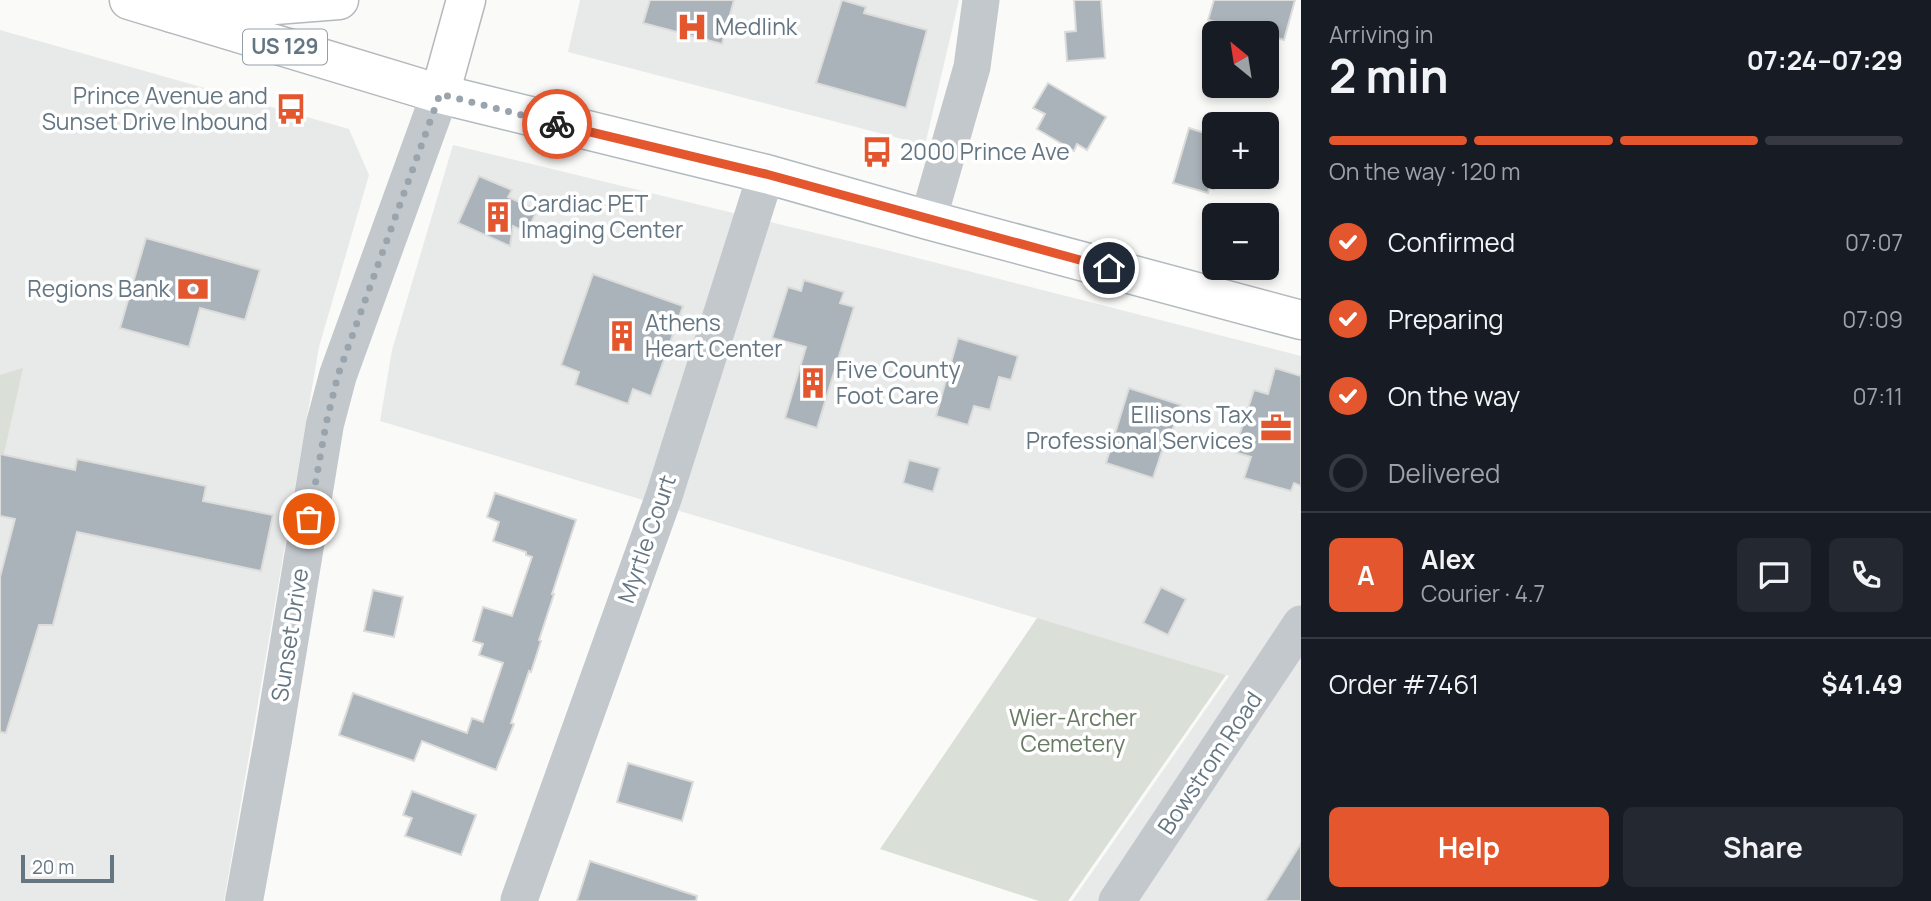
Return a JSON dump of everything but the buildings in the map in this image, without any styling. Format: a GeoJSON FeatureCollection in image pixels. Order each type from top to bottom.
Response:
{"type":"FeatureCollection","features":[{"type":"Feature","properties":{"kind":"main road","name":"US 129"},"geometry":{"type":"LineString","coordinates":[[129,0],[440,94]]}},
{"type":"Feature","properties":{"kind":"main road"},"geometry":{"type":"LineString","coordinates":[[172,13],[338,0]]}},
{"type":"Feature","properties":{"kind":"main road"},"geometry":{"type":"LineString","coordinates":[[466,0],[440,94],[766,174],[1301,320]]}},
{"type":"Feature","properties":{"kind":"street"},"geometry":{"type":"LineString","coordinates":[[928,220],[972,67],[981,0]]}},
{"type":"Feature","properties":{"kind":"street","name":"Sunset Drive"},"geometry":{"type":"LineString","coordinates":[[244,901],[326,424],[338,375],[440,94]]}},
{"type":"Feature","properties":{"kind":"street","name":"Myrtle Court"},"geometry":{"type":"LineString","coordinates":[[519,900],[664,496],[766,174]]}},
{"type":"Feature","properties":{"kind":"street","name":"Bowstrom Road"},"geometry":{"type":"LineString","coordinates":[[1117,901],[1301,624]]}},
{"type":"Feature","properties":{"kind":"shaded area"},"geometry":{"type":"Polygon","coordinates":[[[580,0],[959,0],[925,145],[568,52],[580,0]]]}},
{"type":"Feature","properties":{"kind":"shaded area"},"geometry":{"type":"Polygon","coordinates":[[[0,30],[349,129],[369,175],[319,347],[224,901],[0,901],[0,30]]]}},
{"type":"Feature","properties":{"kind":"shaded area"},"geometry":{"type":"Polygon","coordinates":[[[453,145],[882,249],[1301,356],[1301,901],[1072,901],[1229,676],[380,421],[392,350],[453,145]]]}},
{"type":"Feature","properties":{"kind":"green space"},"geometry":{"type":"Polygon","coordinates":[[[23,368],[0,471],[0,375],[23,368]]]}},
{"type":"Feature","properties":{"kind":"green space","name":"Wier-Archer Cemetery"},"geometry":{"type":"Polygon","coordinates":[[[1037,618],[1226,675],[1068,901],[1039,901],[880,849],[1037,618]]]}},
{"type":"Feature","properties":{"kind":"way so far"},"geometry":{"type":"LineString","coordinates":[[309,519],[338,375],[440,94],[557,124]]}},
{"type":"Feature","properties":{"kind":"place","name":"Medlink"},"geometry":{"type":"Point","coordinates":[692,27]}},
{"type":"Feature","properties":{"kind":"place","name":"Prince Avenue and Sunset Drive Inbound"},"geometry":{"type":"Point","coordinates":[291,109]}},
{"type":"Feature","properties":{"kind":"place","name":"2000 Prince Ave"},"geometry":{"type":"Point","coordinates":[877,152]}},
{"type":"Feature","properties":{"kind":"place","name":"Cardiac PET Imaging Center"},"geometry":{"type":"Point","coordinates":[498,217]}},
{"type":"Feature","properties":{"kind":"place","name":"Regions Bank"},"geometry":{"type":"Point","coordinates":[193,289]}},
{"type":"Feature","properties":{"kind":"place","name":"Athens Heart Center"},"geometry":{"type":"Point","coordinates":[622,336]}},
{"type":"Feature","properties":{"kind":"place","name":"Five County Foot Care"},"geometry":{"type":"Point","coordinates":[813,383]}},
{"type":"Feature","properties":{"kind":"place","name":"Ellisons Tax Professional Services"},"geometry":{"type":"Point","coordinates":[1276,428]}},
{"type":"Feature","properties":{"kind":"route"},"geometry":{"type":"LineString","coordinates":[[557,124],[766,174],[1109,268]]}}]}
